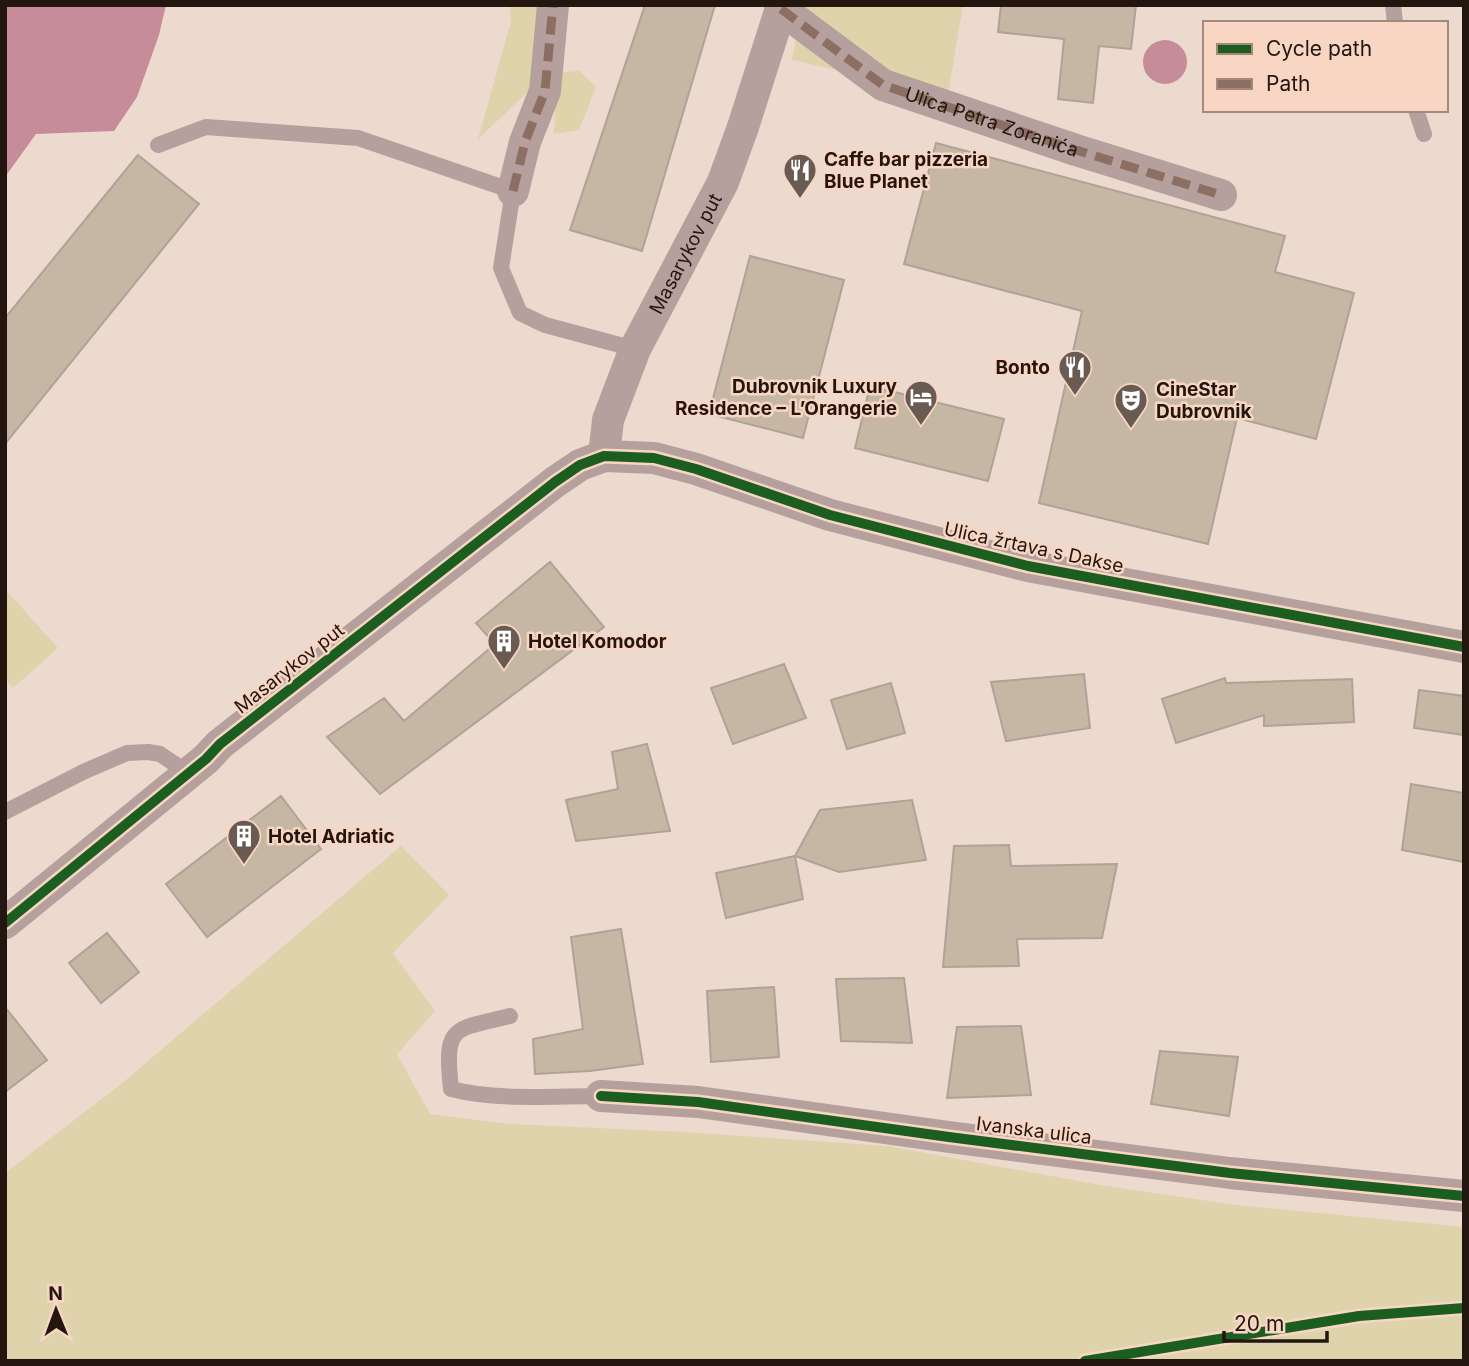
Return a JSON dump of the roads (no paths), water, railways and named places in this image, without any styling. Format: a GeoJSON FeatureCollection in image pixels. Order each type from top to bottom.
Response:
{"type":"FeatureCollection","features":[{"type":"Feature","properties":{"kind":"street"},"geometry":{"type":"LineString","coordinates":[[513,191],[525,142],[545,90],[553,5]]}},
{"type":"Feature","properties":{"kind":"street","name":"Ulica Petra Zoranića"},"geometry":{"type":"LineString","coordinates":[[781,7],[883,85],[1220,195]]}},
{"type":"Feature","properties":{"kind":"street","name":"Masarykov put"},"geometry":{"type":"LineString","coordinates":[[5,923],[188,774],[220,744],[555,482],[580,465],[604,456],[608,420],[635,349],[723,182],[781,7]]}},
{"type":"Feature","properties":{"kind":"street","name":"Ulica žrtava s Dakse"},"geometry":{"type":"LineString","coordinates":[[604,456],[654,458],[696,469],[830,515],[1028,566],[1464,647]]}},
{"type":"Feature","properties":{"kind":"street","name":"Ivanska ulica"},"geometry":{"type":"LineString","coordinates":[[601,1096],[698,1101],[1203,1170],[1464,1196]]}},
{"type":"Feature","properties":{"kind":"lane"},"geometry":{"type":"LineString","coordinates":[[1417,112],[1424,134]]}},
{"type":"Feature","properties":{"kind":"lane"},"geometry":{"type":"LineString","coordinates":[[158,145],[206,127],[358,138],[513,191],[501,268],[520,313],[545,325],[635,349]]}},
{"type":"Feature","properties":{"kind":"lane"},"geometry":{"type":"LineString","coordinates":[[5,812],[82,772],[127,753],[160,754],[188,774]]}},
{"type":"Feature","properties":{"kind":"lane"},"geometry":{"type":"LineString","coordinates":[[510,1016],[459,1028],[450,1041],[448,1066],[451,1089],[470,1094],[502,1096],[601,1096]]}},
{"type":"Feature","properties":{"kind":"place","name":"Caffe bar pizzeria Blue Planet"},"geometry":{"type":"Point","coordinates":[800,200]}},
{"type":"Feature","properties":{"kind":"place","name":"Bonto"},"geometry":{"type":"Point","coordinates":[1075,397]}},
{"type":"Feature","properties":{"kind":"place","name":"Dubrovnik Luxury Residence – L’Orangerie"},"geometry":{"type":"Point","coordinates":[921,427]}},
{"type":"Feature","properties":{"kind":"place","name":"CineStar Dubrovnik"},"geometry":{"type":"Point","coordinates":[1131,430]}},
{"type":"Feature","properties":{"kind":"place","name":"Hotel Komodor"},"geometry":{"type":"Point","coordinates":[504,671]}},
{"type":"Feature","properties":{"kind":"place","name":"Hotel Adriatic"},"geometry":{"type":"Point","coordinates":[244,866]}}]}
